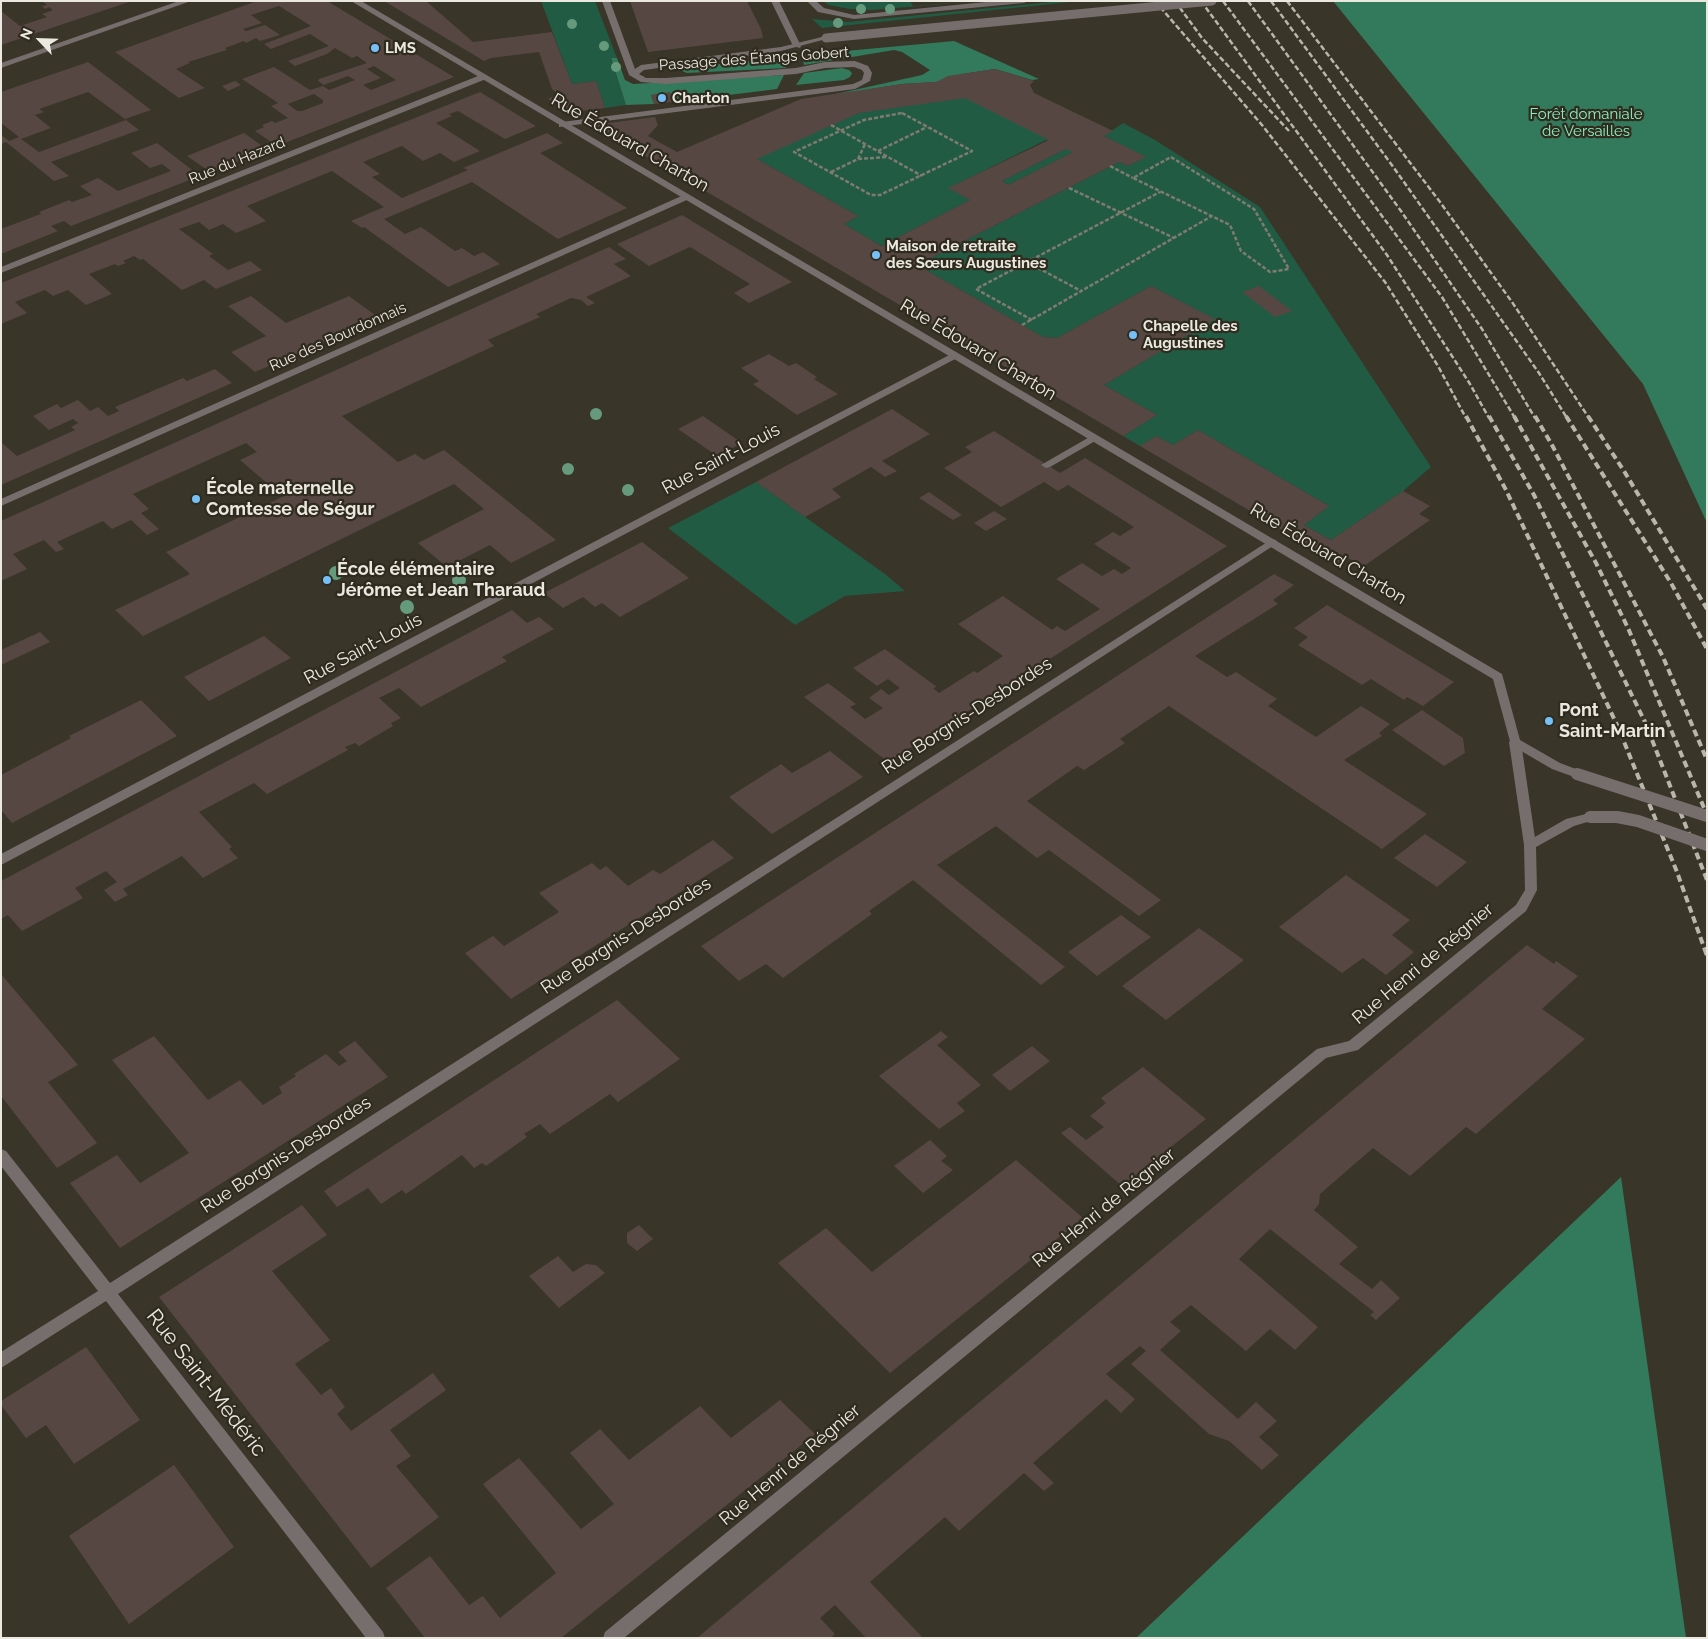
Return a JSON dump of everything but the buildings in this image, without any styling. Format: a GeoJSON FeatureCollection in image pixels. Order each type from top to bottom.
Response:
{"type":"FeatureCollection","features":[{"type":"Feature","properties":{"kind":"street"},"geometry":{"type":"LineString","coordinates":[[1,66],[187,1]]}},
{"type":"Feature","properties":{"kind":"street","name":"Rue Édouard Charton"},"geometry":{"type":"LineString","coordinates":[[355,1],[1498,677],[1515,742],[1519,774]]}},
{"type":"Feature","properties":{"kind":"street"},"geometry":{"type":"LineString","coordinates":[[606,1],[633,75]]}},
{"type":"Feature","properties":{"kind":"street","name":"Passage des Étangs Gobert"},"geometry":{"type":"LineString","coordinates":[[562,125],[855,86],[866,81],[868,73],[865,68],[855,64],[825,65],[796,71],[666,80],[644,80],[633,75],[641,68],[651,66],[797,46],[775,1]]}},
{"type":"Feature","properties":{"kind":"street"},"geometry":{"type":"LineString","coordinates":[[811,1],[821,10],[854,17],[1024,1]]}},
{"type":"Feature","properties":{"kind":"street"},"geometry":{"type":"LineString","coordinates":[[797,46],[826,38],[1212,1]]}},
{"type":"Feature","properties":{"kind":"street","name":"Rue du Hazard"},"geometry":{"type":"LineString","coordinates":[[1,270],[483,77]]}},
{"type":"Feature","properties":{"kind":"street","name":"Rue des Bourdonnais"},"geometry":{"type":"LineString","coordinates":[[1,504],[686,197]]}},
{"type":"Feature","properties":{"kind":"street","name":"Rue Saint-Louis"},"geometry":{"type":"LineString","coordinates":[[1,860],[953,356]]}},
{"type":"Feature","properties":{"kind":"street"},"geometry":{"type":"LineString","coordinates":[[1046,465],[1093,438]]}},
{"type":"Feature","properties":{"kind":"street","name":"Rue Borgnis-Desbordes"},"geometry":{"type":"LineString","coordinates":[[1,1361],[1272,542]]}},
{"type":"Feature","properties":{"kind":"street"},"geometry":{"type":"LineString","coordinates":[[1515,742],[1556,766],[1707,816]]}},
{"type":"Feature","properties":{"kind":"street","name":"Rue Henri de Régnier"},"geometry":{"type":"LineString","coordinates":[[611,1638],[879,1415],[1322,1053],[1353,1046],[1521,908],[1531,890],[1532,871],[1519,774]]}},
{"type":"Feature","properties":{"kind":"street"},"geometry":{"type":"LineString","coordinates":[[1530,845],[1570,822],[1590,817],[1616,817],[1638,821],[1707,845]]}},
{"type":"Feature","properties":{"kind":"street","name":"Rue Saint-Médéric"},"geometry":{"type":"LineString","coordinates":[[1,1155],[377,1638]]}},
{"type":"Feature","properties":{"kind":"path"},"geometry":{"type":"LineString","coordinates":[[902,112],[927,127],[972,152],[880,195],[871,195],[794,152],[864,120],[902,112]]}},
{"type":"Feature","properties":{"kind":"path"},"geometry":{"type":"LineString","coordinates":[[832,125],[922,176]]}},
{"type":"Feature","properties":{"kind":"path"},"geometry":{"type":"LineString","coordinates":[[877,151],[927,127]]}},
{"type":"Feature","properties":{"kind":"path"},"geometry":{"type":"LineString","coordinates":[[858,160],[865,144]]}},
{"type":"Feature","properties":{"kind":"path"},"geometry":{"type":"LineString","coordinates":[[831,172],[858,160],[888,157]]}},
{"type":"Feature","properties":{"kind":"path"},"geometry":{"type":"LineString","coordinates":[[1110,166],[1133,178],[1161,192],[1230,224],[1241,251],[1270,272],[1289,269],[1254,209],[1172,158],[1133,178]]}},
{"type":"Feature","properties":{"kind":"path"},"geometry":{"type":"LineString","coordinates":[[1069,188],[1174,238]]}},
{"type":"Feature","properties":{"kind":"path"},"geometry":{"type":"LineString","coordinates":[[1032,320],[976,289],[1161,192]]}},
{"type":"Feature","properties":{"kind":"path"},"geometry":{"type":"LineString","coordinates":[[1022,325],[1212,216]]}},
{"type":"Feature","properties":{"kind":"path"},"geometry":{"type":"LineString","coordinates":[[1027,262],[1082,291]]}},
{"type":"Feature","properties":{"kind":"green space"},"geometry":{"type":"Polygon","coordinates":[[[541,1],[595,1],[617,58],[611,59],[626,105],[605,108],[596,81],[572,84],[541,1]]]}},
{"type":"Feature","properties":{"kind":"green space"},"geometry":{"type":"Polygon","coordinates":[[[822,1],[910,1],[913,6],[978,1],[872,10],[850,9],[829,5],[822,1]]]}},
{"type":"Feature","properties":{"kind":"green space"},"geometry":{"type":"Polygon","coordinates":[[[1062,1],[1080,1],[822,28],[812,19],[848,22],[1062,1]]]}},
{"type":"Feature","properties":{"kind":"green space","name":"Forêt domaniale de Versailles"},"geometry":{"type":"Polygon","coordinates":[[[1333,1],[1707,1],[1707,523],[1643,384],[1333,1]]]}},
{"type":"Feature","properties":{"kind":"green space"},"geometry":{"type":"Polygon","coordinates":[[[954,41],[1039,79],[1032,80],[995,69],[962,74],[936,82],[902,84],[822,97],[922,75],[930,70],[902,52],[894,50],[804,65],[802,55],[954,41]]]}},
{"type":"Feature","properties":{"kind":"green space"},"geometry":{"type":"Polygon","coordinates":[[[611,58],[617,58],[625,80],[633,84],[784,75],[777,89],[673,102],[669,93],[651,95],[654,104],[626,105],[611,58]]]}},
{"type":"Feature","properties":{"kind":"green space"},"geometry":{"type":"Polygon","coordinates":[[[785,58],[786,68],[687,73],[682,71],[686,67],[785,58]]]}},
{"type":"Feature","properties":{"kind":"green space"},"geometry":{"type":"Polygon","coordinates":[[[842,68],[852,73],[850,77],[844,80],[796,85],[804,73],[842,68]]]}},
{"type":"Feature","properties":{"kind":"green space"},"geometry":{"type":"Polygon","coordinates":[[[976,91],[1083,147],[1008,185],[1002,181],[1066,149],[1046,140],[949,188],[970,200],[881,246],[844,224],[858,216],[757,159],[840,113],[976,91]]]}},
{"type":"Feature","properties":{"kind":"green space"},"geometry":{"type":"Polygon","coordinates":[[[1123,123],[1155,140],[1260,207],[1431,467],[1403,491],[1331,540],[1304,525],[1329,506],[1198,430],[1173,445],[1156,436],[1140,446],[1123,436],[1157,415],[1104,385],[1214,319],[1151,286],[1057,338],[1043,337],[917,265],[1119,162],[1128,166],[1145,157],[1104,136],[1123,123]]]}},
{"type":"Feature","properties":{"kind":"green space"},"geometry":{"type":"Polygon","coordinates":[[[756,482],[885,574],[905,591],[845,596],[795,625],[668,528],[756,482]]]}},
{"type":"Feature","properties":{"kind":"green space"},"geometry":{"type":"Polygon","coordinates":[[[1621,1177],[1686,1638],[1136,1638],[1621,1177]]]}},
{"type":"Feature","properties":{"kind":"railway"},"geometry":{"type":"LineString","coordinates":[[1155,1],[1262,125],[1385,282],[1438,366],[1466,418]]}},
{"type":"Feature","properties":{"kind":"railway"},"geometry":{"type":"LineString","coordinates":[[1175,1],[1202,38],[1289,131]]}},
{"type":"Feature","properties":{"kind":"railway"},"geometry":{"type":"LineString","coordinates":[[1201,1],[1387,255],[1470,384],[1489,418]]}},
{"type":"Feature","properties":{"kind":"railway"},"geometry":{"type":"LineString","coordinates":[[1223,1],[1442,297],[1515,418]]}},
{"type":"Feature","properties":{"kind":"railway"},"geometry":{"type":"LineString","coordinates":[[1248,1],[1401,211],[1482,329],[1535,418]]}},
{"type":"Feature","properties":{"kind":"railway"},"geometry":{"type":"LineString","coordinates":[[1271,1],[1394,168],[1539,373],[1567,418]]}},
{"type":"Feature","properties":{"kind":"railway"},"geometry":{"type":"LineString","coordinates":[[1287,1],[1440,202],[1512,302],[1589,418]]}},
{"type":"Feature","properties":{"kind":"railway"},"geometry":{"type":"LineString","coordinates":[[1466,416],[1506,490],[1618,727],[1677,872],[1706,953]]}},
{"type":"Feature","properties":{"kind":"railway"},"geometry":{"type":"LineString","coordinates":[[1489,416],[1534,495],[1645,722],[1707,880]]}},
{"type":"Feature","properties":{"kind":"railway"},"geometry":{"type":"LineString","coordinates":[[1514,416],[1596,563],[1628,628],[1707,815]]}},
{"type":"Feature","properties":{"kind":"railway"},"geometry":{"type":"LineString","coordinates":[[1535,416],[1663,657],[1707,760]]}},
{"type":"Feature","properties":{"kind":"railway"},"geometry":{"type":"LineString","coordinates":[[1566,416],[1671,583],[1707,649]]}},
{"type":"Feature","properties":{"kind":"railway"},"geometry":{"type":"LineString","coordinates":[[1588,416],[1624,471],[1707,609]]}},
{"type":"Feature","properties":{"kind":"place","name":"LMS"},"geometry":{"type":"Point","coordinates":[375,48]}},
{"type":"Feature","properties":{"kind":"place","name":"Charton"},"geometry":{"type":"Point","coordinates":[662,98]}},
{"type":"Feature","properties":{"kind":"place","name":"Maison de retraite des Sœurs Augustines"},"geometry":{"type":"Point","coordinates":[876,255]}},
{"type":"Feature","properties":{"kind":"place","name":"Chapelle des Augustines"},"geometry":{"type":"Point","coordinates":[1133,335]}},
{"type":"Feature","properties":{"kind":"place","name":"École maternelle Comtesse de Ségur"},"geometry":{"type":"Point","coordinates":[196,499]}},
{"type":"Feature","properties":{"kind":"place","name":"École élémentaire Jérôme et Jean Tharaud"},"geometry":{"type":"Point","coordinates":[327,580]}},
{"type":"Feature","properties":{"kind":"place","name":"Pont Saint-Martin"},"geometry":{"type":"Point","coordinates":[1549,721]}}]}
